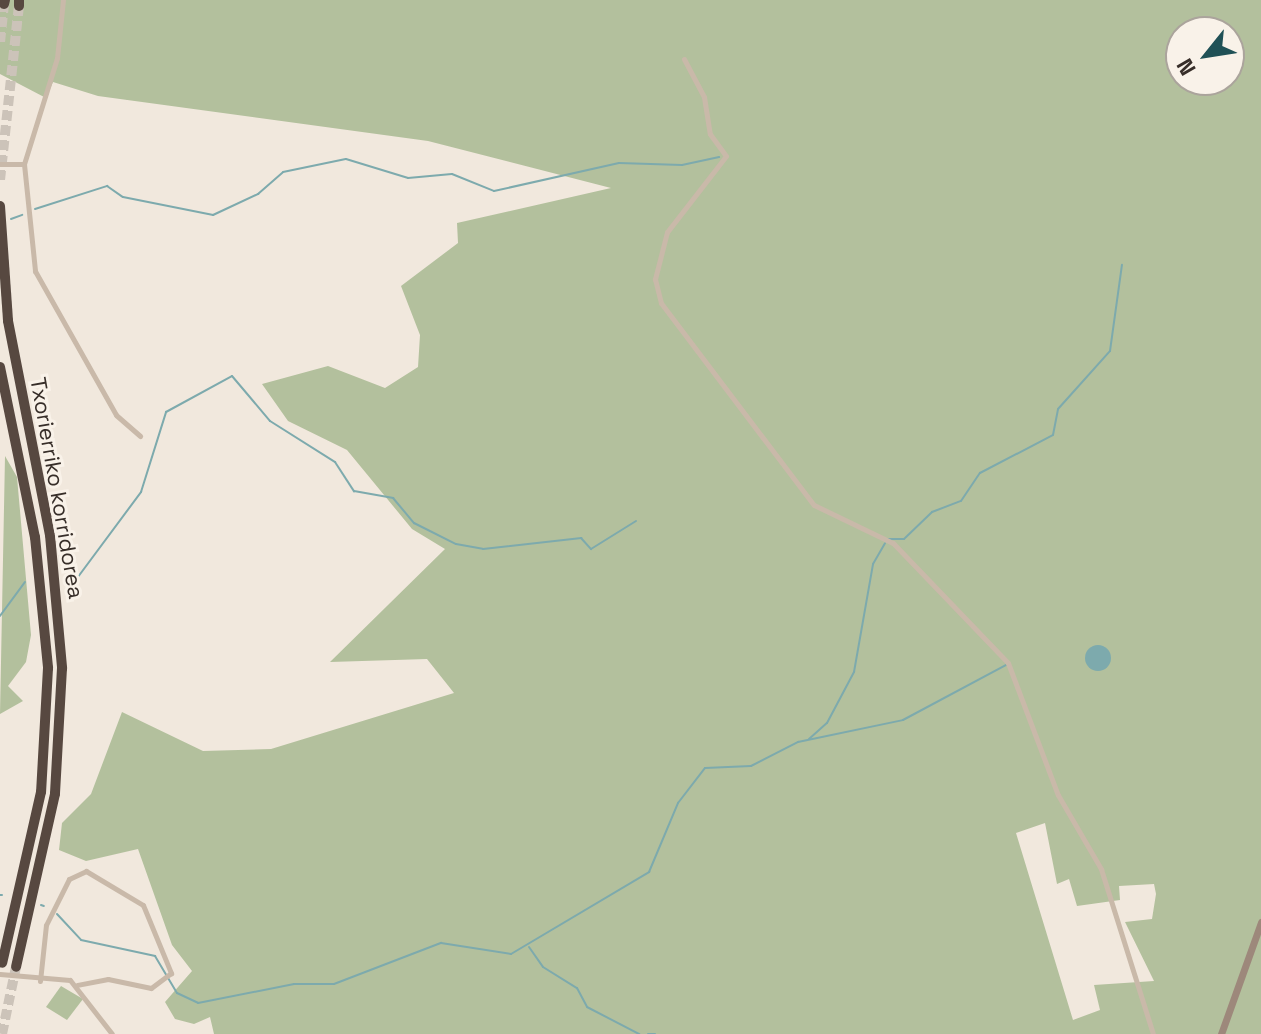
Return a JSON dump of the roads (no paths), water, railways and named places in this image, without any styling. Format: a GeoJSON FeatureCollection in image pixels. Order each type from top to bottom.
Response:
{"type":"FeatureCollection","features":[{"type":"Feature","properties":{"kind":"highway","name":"Txorierriko korridorea"},"geometry":{"type":"LineString","coordinates":[[0,206],[8,321],[50,535],[62,668],[55,794],[16,967]]}},
{"type":"Feature","properties":{"kind":"highway","name":"Txorierriko korridorea"},"geometry":{"type":"LineString","coordinates":[[0,367],[35,537],[48,668],[41,792],[1,968]]}},
{"type":"Feature","properties":{"kind":"street"},"geometry":{"type":"LineString","coordinates":[[63,0],[57,58],[24,164],[39,282],[116,415],[140,436]]}},
{"type":"Feature","properties":{"kind":"street"},"geometry":{"type":"LineString","coordinates":[[684,59],[704,97],[710,134],[726,156],[667,232],[657,262],[661,303],[814,505],[893,543],[1008,663],[1058,795],[1101,869],[1153,1034]]}},
{"type":"Feature","properties":{"kind":"street"},"geometry":{"type":"LineString","coordinates":[[0,164],[24,164]]}},
{"type":"Feature","properties":{"kind":"street"},"geometry":{"type":"LineString","coordinates":[[1,968],[40,981],[78,985],[168,982],[143,905],[86,871],[75,871],[49,916],[40,981]]}},
{"type":"Feature","properties":{"kind":"street"},"geometry":{"type":"LineString","coordinates":[[1221,1034],[1261,922]]}},
{"type":"Feature","properties":{"kind":"street"},"geometry":{"type":"LineString","coordinates":[[78,985],[112,1034]]}},
{"type":"Feature","properties":{"kind":"water"},"geometry":{"type":"Polygon","coordinates":[[[1098,645],[1107,649],[1111,658],[1107,667],[1098,671],[1089,667],[1085,658],[1089,649],[1098,645]]]}},
{"type":"Feature","properties":{"kind":"waterway"},"geometry":{"type":"LineString","coordinates":[[35,209],[107,186],[123,197],[213,215],[258,194],[283,172],[346,159],[408,178],[452,174],[494,191],[619,163],[682,165],[719,157]]}},
{"type":"Feature","properties":{"kind":"waterway"},"geometry":{"type":"LineString","coordinates":[[11,219],[22,215]]}},
{"type":"Feature","properties":{"kind":"waterway"},"geometry":{"type":"LineString","coordinates":[[888,539],[904,539],[932,512],[961,501],[980,473],[1053,435],[1058,409],[1110,351],[1122,265]]}},
{"type":"Feature","properties":{"kind":"waterway"},"geometry":{"type":"LineString","coordinates":[[72,585],[141,492],[166,412],[232,376],[270,421],[335,462],[354,491],[393,498],[414,523],[456,544],[483,549],[581,538],[591,549],[636,521]]}},
{"type":"Feature","properties":{"kind":"waterway"},"geometry":{"type":"LineString","coordinates":[[809,739],[827,723],[854,672],[873,564],[885,543]]}},
{"type":"Feature","properties":{"kind":"waterway"},"geometry":{"type":"LineString","coordinates":[[0,616],[25,582]]}},
{"type":"Feature","properties":{"kind":"waterway"},"geometry":{"type":"LineString","coordinates":[[57,914],[81,940],[155,956],[177,993],[198,1003],[294,984],[334,984],[441,943],[511,954],[649,872],[678,803],[705,768],[751,766],[798,742],[903,720],[1006,665]]}},
{"type":"Feature","properties":{"kind":"waterway"},"geometry":{"type":"LineString","coordinates":[[529,947],[543,967],[577,988],[587,1007],[639,1034]]}},
{"type":"Feature","properties":{"kind":"waterway"},"geometry":{"type":"LineString","coordinates":[[648,1034],[655,1034]]}},
{"type":"Feature","properties":{"kind":"tunnel"},"geometry":{"type":"LineString","coordinates":[[0,42],[4,4]]}},
{"type":"Feature","properties":{"kind":"tunnel"},"geometry":{"type":"LineString","coordinates":[[0,180],[19,6]]}},
{"type":"Feature","properties":{"kind":"tunnel"},"geometry":{"type":"LineString","coordinates":[[2,1034],[16,967]]}}]}
